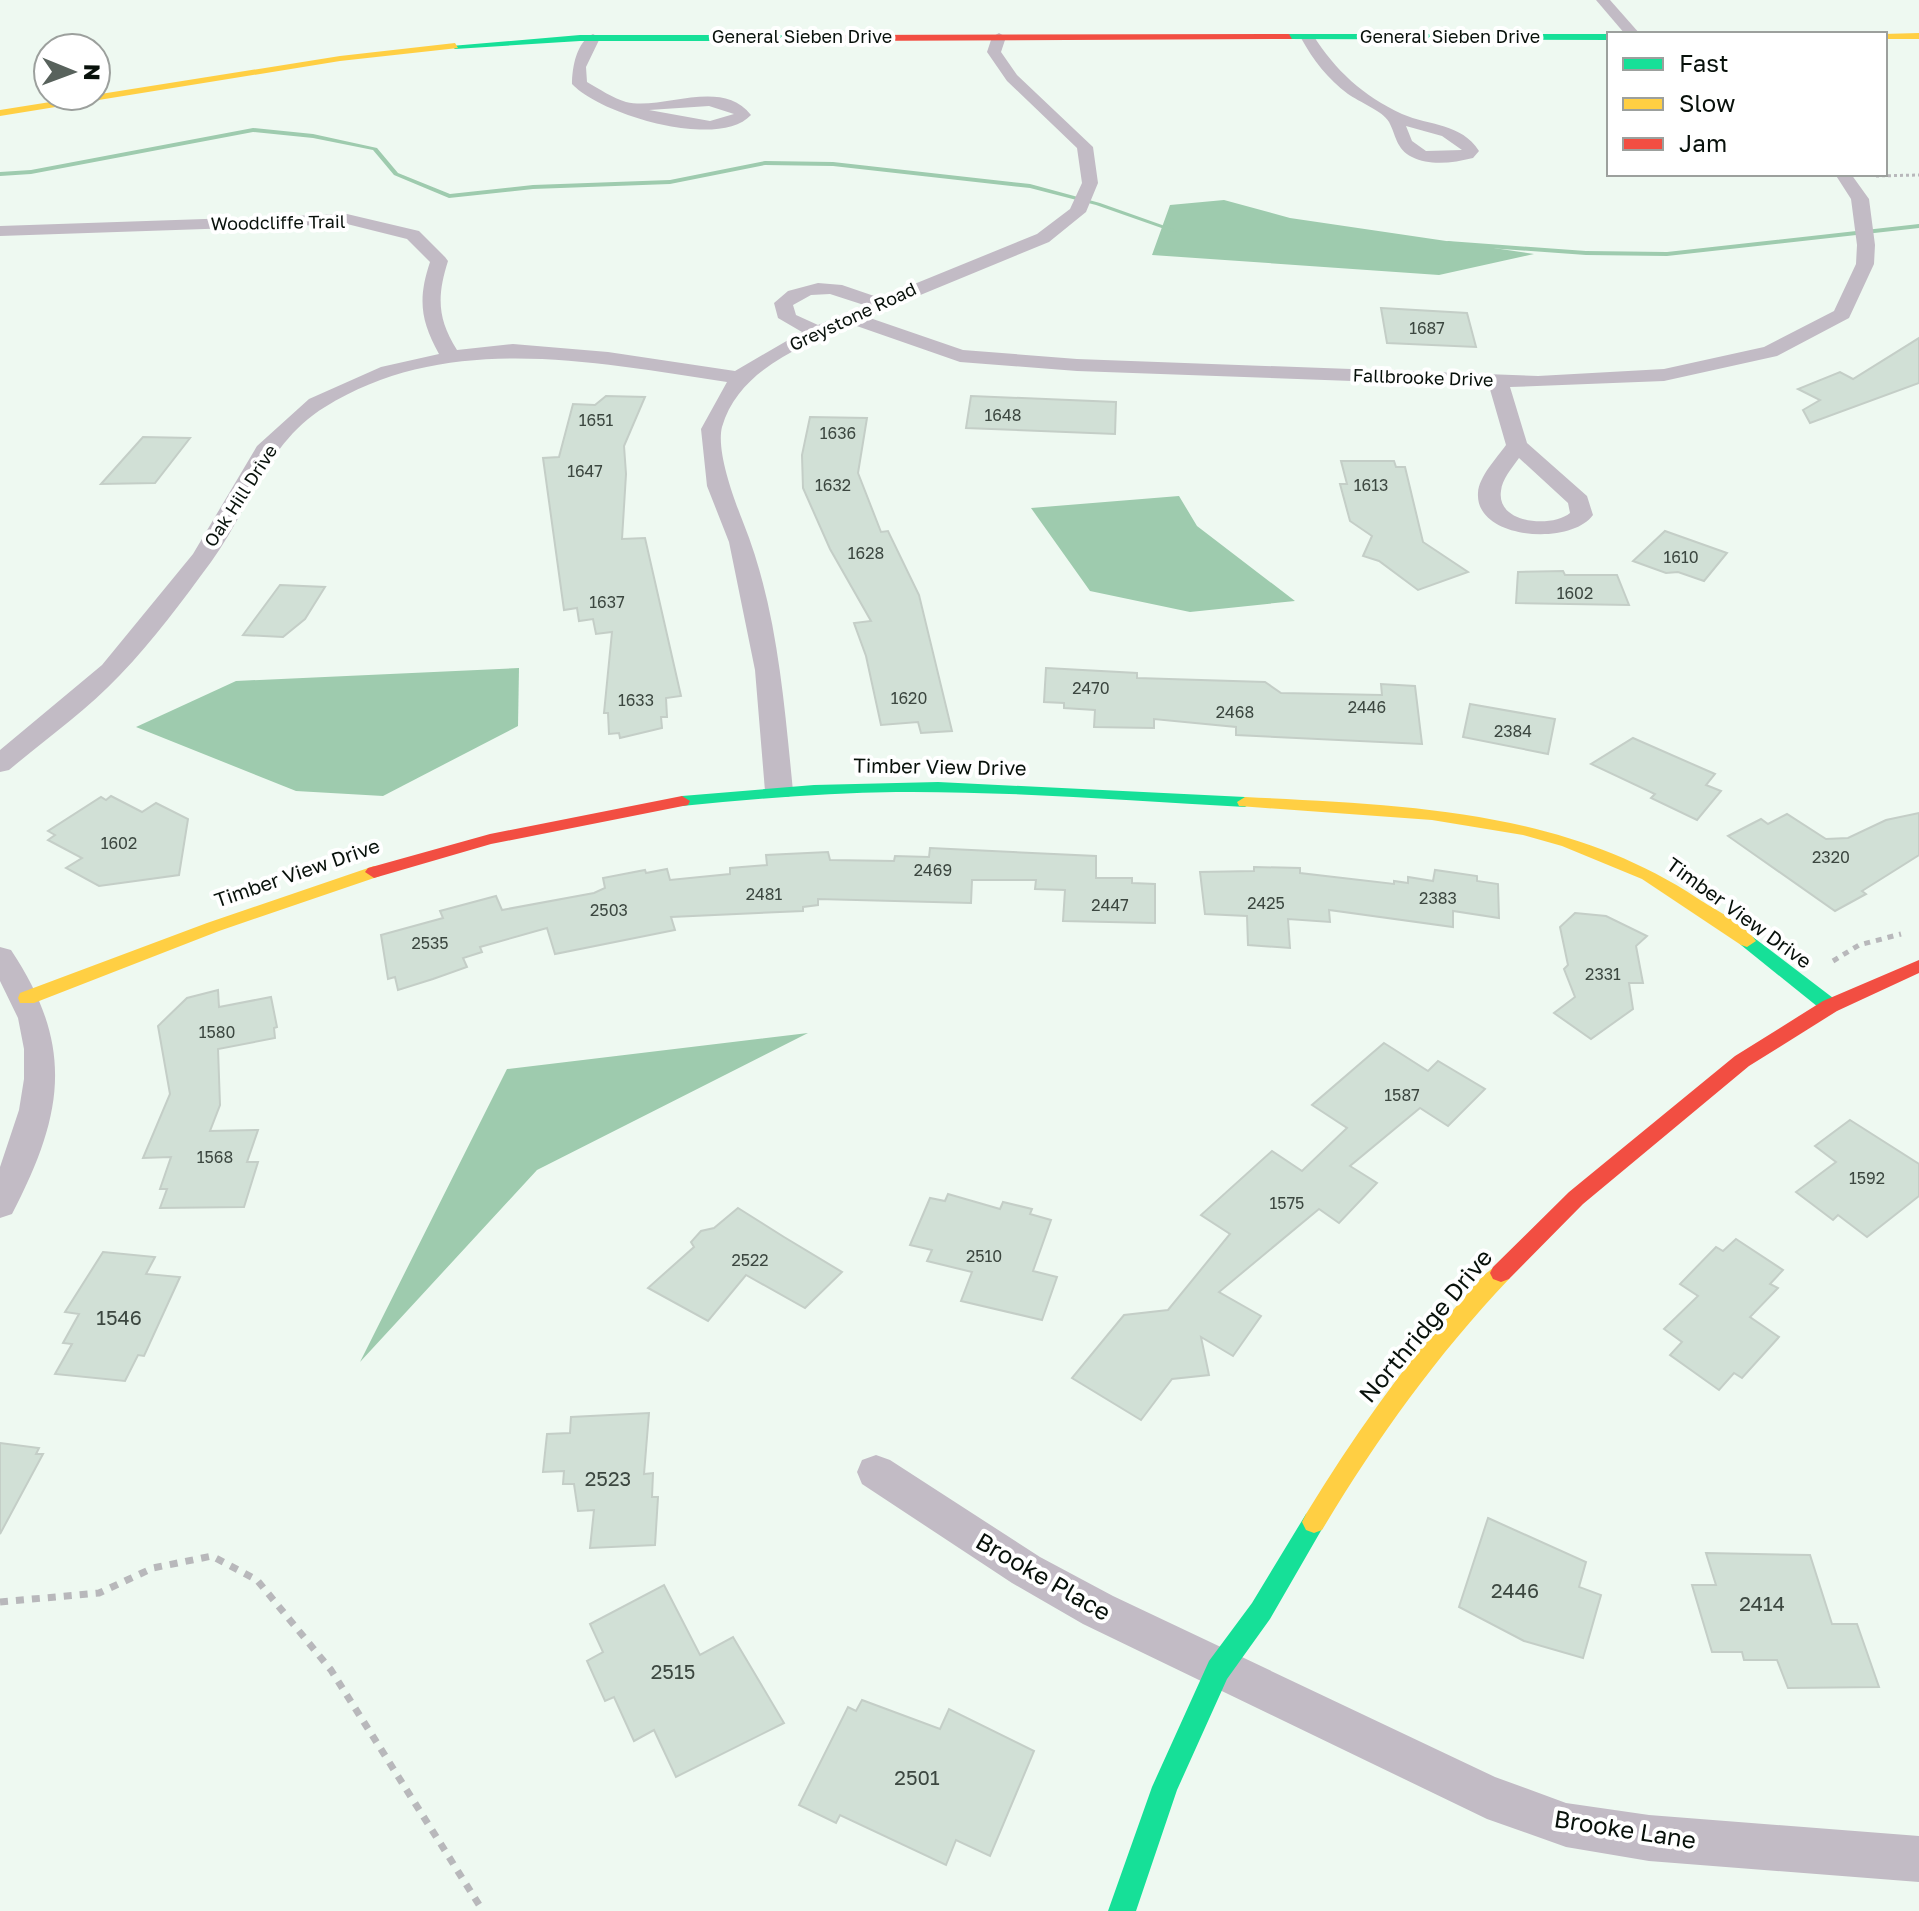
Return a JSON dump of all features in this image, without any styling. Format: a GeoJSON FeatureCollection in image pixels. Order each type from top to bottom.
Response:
{"type":"FeatureCollection","features":[{"type":"Feature","properties":{"kind":"street"},"geometry":{"type":"LineString","coordinates":[[1603,0],[1631,32]]}},
{"type":"Feature","properties":{"kind":"street"},"geometry":{"type":"LineString","coordinates":[[1887,36],[1919,36]]}},
{"type":"Feature","properties":{"kind":"street","name":"Greystone Road"},"geometry":{"type":"LineString","coordinates":[[739,378],[848,317],[1043,238],[1077,212],[1090,183],[1085,147],[1012,78],[994,52],[999,37]]}},
{"type":"Feature","properties":{"kind":"street","name":"General Sieben Drive"},"geometry":{"type":"LineString","coordinates":[[0,113],[168,89],[311,61],[446,45],[593,38],[1607,37]]}},
{"type":"Feature","properties":{"kind":"street"},"geometry":{"type":"LineString","coordinates":[[593,38],[579,67],[580,84],[595,95],[631,107],[696,126],[731,125],[743,115],[732,106],[715,103],[631,107]]}},
{"type":"Feature","properties":{"kind":"street"},"geometry":{"type":"LineString","coordinates":[[1308,38],[1330,74],[1396,118]]}},
{"type":"Feature","properties":{"kind":"street","name":"Fallbrooke Drive"},"geometry":{"type":"LineString","coordinates":[[848,317],[960,356],[1077,365],[1538,382],[1664,375],[1770,352],[1842,314],[1865,264],[1866,245],[1860,199],[1845,176]]}},
{"type":"Feature","properties":{"kind":"street","name":"Woodcliffe Trail"},"geometry":{"type":"LineString","coordinates":[[0,231],[347,219],[413,235],[439,261],[430,288],[428,320],[451,357]]}},
{"type":"Feature","properties":{"kind":"street"},"geometry":{"type":"LineString","coordinates":[[817,332],[788,318],[783,303],[808,288],[824,287],[841,289],[879,304]]}},
{"type":"Feature","properties":{"kind":"street","name":"Oak Hill Drive"},"geometry":{"type":"LineString","coordinates":[[0,764],[111,670],[203,557],[265,451],[316,403],[388,371],[451,357],[513,350],[608,358],[739,378]]}},
{"type":"Feature","properties":{"kind":"street"},"geometry":{"type":"LineString","coordinates":[[739,378],[711,429],[718,486],[740,542],[768,670],[779,791]]}},
{"type":"Feature","properties":{"kind":"street"},"geometry":{"type":"LineString","coordinates":[[1498,381],[1517,445]]}},
{"type":"Feature","properties":{"kind":"street","name":"Timber View Drive"},"geometry":{"type":"LineString","coordinates":[[27,998],[306,891],[451,847],[650,806],[779,791],[902,786],[992,788],[1423,812],[1500,822],[1574,843],[1649,876],[1713,918],[1830,1006]]}},
{"type":"Feature","properties":{"kind":"street"},"geometry":{"type":"LineString","coordinates":[[0,957],[27,998],[36,1020],[42,1079],[40,1100],[17,1170],[0,1204]]}},
{"type":"Feature","properties":{"kind":"street","name":"Northridge Drive"},"geometry":{"type":"LineString","coordinates":[[1122,1911],[1165,1787],[1218,1670],[1261,1611],[1350,1462],[1403,1384],[1459,1315],[1576,1198],[1742,1061],[1830,1006],[1919,966]]}},
{"type":"Feature","properties":{"kind":"street","name":"Brooke Place"},"geometry":{"type":"LineString","coordinates":[[876,1472],[1026,1570],[1218,1670]]}},
{"type":"Feature","properties":{"kind":"street","name":"Brooke Lane"},"geometry":{"type":"LineString","coordinates":[[1218,1670],[1487,1797],[1566,1825],[1649,1838],[1919,1859]]}},
{"type":"Feature","properties":{"kind":"path"},"geometry":{"type":"LineString","coordinates":[[1887,175],[1919,175]]}},
{"type":"Feature","properties":{"kind":"path"},"geometry":{"type":"LineString","coordinates":[[1859,945],[1904,933]]}},
{"type":"Feature","properties":{"kind":"path"},"geometry":{"type":"LineString","coordinates":[[0,1602],[99,1593],[153,1568],[212,1556],[257,1580],[331,1670],[483,1911]]}},
{"type":"Feature","properties":{"kind":"shaded area"},"geometry":{"type":"Polygon","coordinates":[[[1224,200],[1290,218],[1534,254],[1439,275],[1152,255],[1170,205],[1224,200]]]}},
{"type":"Feature","properties":{"kind":"shaded area"},"geometry":{"type":"Polygon","coordinates":[[[1179,496],[1197,526],[1295,601],[1190,612],[1090,591],[1031,508],[1179,496]]]}},
{"type":"Feature","properties":{"kind":"shaded area"},"geometry":{"type":"Polygon","coordinates":[[[519,668],[518,726],[383,796],[296,791],[136,727],[236,681],[519,668]]]}},
{"type":"Feature","properties":{"kind":"shaded area"},"geometry":{"type":"Polygon","coordinates":[[[808,1033],[537,1170],[360,1362],[507,1069],[808,1033]]]}},
{"type":"Feature","properties":{"kind":"building"},"geometry":{"type":"Polygon","coordinates":[[[1381,308],[1467,313],[1476,347],[1387,343],[1381,308]]]}},
{"type":"Feature","properties":{"kind":"building"},"geometry":{"type":"Polygon","coordinates":[[[1919,338],[1919,383],[1810,423],[1803,410],[1820,400],[1798,389],[1840,372],[1853,379],[1919,338]]]}},
{"type":"Feature","properties":{"kind":"building"},"geometry":{"type":"Polygon","coordinates":[[[606,396],[645,397],[624,446],[626,474],[622,539],[645,538],[681,696],[666,698],[667,717],[661,717],[662,728],[620,738],[619,733],[609,734],[608,713],[604,713],[612,632],[596,634],[593,619],[579,621],[577,608],[564,610],[543,458],[559,457],[573,404],[595,405],[606,396]]]}},
{"type":"Feature","properties":{"kind":"building"},"geometry":{"type":"Polygon","coordinates":[[[971,396],[1116,402],[1115,434],[966,428],[971,396]]]}},
{"type":"Feature","properties":{"kind":"building"},"geometry":{"type":"Polygon","coordinates":[[[810,417],[867,418],[858,473],[881,532],[888,531],[919,595],[952,731],[921,733],[918,722],[881,725],[866,656],[854,623],[871,621],[830,549],[803,488],[802,455],[810,417]]]}},
{"type":"Feature","properties":{"kind":"building"},"geometry":{"type":"Polygon","coordinates":[[[143,437],[190,438],[155,483],[101,484],[143,437]]]}},
{"type":"Feature","properties":{"kind":"building"},"geometry":{"type":"Polygon","coordinates":[[[1341,461],[1394,461],[1396,467],[1405,467],[1423,542],[1468,572],[1418,590],[1379,561],[1363,556],[1372,536],[1350,521],[1340,484],[1347,484],[1341,461]]]}},
{"type":"Feature","properties":{"kind":"building"},"geometry":{"type":"Polygon","coordinates":[[[1665,531],[1727,553],[1704,581],[1678,572],[1666,573],[1633,561],[1665,531]]]}},
{"type":"Feature","properties":{"kind":"building"},"geometry":{"type":"Polygon","coordinates":[[[1563,571],[1565,575],[1617,575],[1629,605],[1516,603],[1518,572],[1563,571]]]}},
{"type":"Feature","properties":{"kind":"building"},"geometry":{"type":"Polygon","coordinates":[[[280,585],[325,587],[305,619],[283,637],[243,635],[280,585]]]}},
{"type":"Feature","properties":{"kind":"building"},"geometry":{"type":"Polygon","coordinates":[[[1046,668],[1137,673],[1137,678],[1265,682],[1281,693],[1382,695],[1381,684],[1415,686],[1422,744],[1236,735],[1236,727],[1154,719],[1154,728],[1094,727],[1095,710],[1064,708],[1064,703],[1044,702],[1046,668]]]}},
{"type":"Feature","properties":{"kind":"building"},"geometry":{"type":"Polygon","coordinates":[[[1470,704],[1555,719],[1548,754],[1463,737],[1470,704]]]}},
{"type":"Feature","properties":{"kind":"building"},"geometry":{"type":"Polygon","coordinates":[[[1633,738],[1715,774],[1706,785],[1721,791],[1697,820],[1651,798],[1655,794],[1591,764],[1633,738]]]}},
{"type":"Feature","properties":{"kind":"building"},"geometry":{"type":"Polygon","coordinates":[[[111,796],[142,812],[156,803],[188,819],[179,875],[99,886],[66,868],[82,858],[48,840],[55,835],[48,831],[101,797],[106,800],[111,796]]]}},
{"type":"Feature","properties":{"kind":"building"},"geometry":{"type":"Polygon","coordinates":[[[1919,813],[1919,855],[1862,891],[1866,894],[1835,911],[1728,836],[1761,819],[1768,824],[1787,814],[1826,839],[1848,838],[1886,820],[1919,813]]]}},
{"type":"Feature","properties":{"kind":"building"},"geometry":{"type":"Polygon","coordinates":[[[930,848],[1096,856],[1096,878],[1132,878],[1132,883],[1155,884],[1155,923],[1063,921],[1065,890],[1035,889],[1036,880],[972,880],[971,903],[818,899],[818,905],[803,907],[803,911],[671,917],[675,930],[555,954],[547,928],[480,947],[482,952],[463,958],[467,967],[433,979],[398,990],[395,977],[388,979],[381,935],[443,918],[440,911],[496,896],[502,910],[594,893],[605,888],[603,878],[645,870],[646,873],[667,869],[670,880],[730,874],[730,868],[767,865],[766,855],[828,852],[830,860],[894,861],[895,856],[929,857],[930,848]]]}},
{"type":"Feature","properties":{"kind":"building"},"geometry":{"type":"Polygon","coordinates":[[[1254,867],[1300,868],[1300,873],[1394,884],[1394,881],[1408,883],[1408,877],[1433,881],[1435,870],[1477,876],[1477,881],[1498,884],[1499,918],[1453,911],[1453,927],[1329,910],[1330,922],[1288,919],[1290,948],[1248,945],[1247,916],[1205,914],[1200,872],[1254,871],[1254,867]]]}},
{"type":"Feature","properties":{"kind":"building"},"geometry":{"type":"Polygon","coordinates":[[[1575,913],[1606,916],[1647,936],[1636,946],[1643,983],[1629,983],[1633,1009],[1591,1039],[1554,1013],[1575,997],[1564,969],[1568,965],[1560,927],[1575,913]]]}},
{"type":"Feature","properties":{"kind":"building"},"geometry":{"type":"Polygon","coordinates":[[[218,990],[219,1007],[271,997],[277,1027],[274,1028],[275,1038],[218,1049],[220,1105],[210,1131],[258,1130],[247,1162],[258,1162],[244,1207],[160,1208],[167,1189],[160,1189],[171,1157],[143,1158],[170,1094],[158,1026],[187,998],[218,990]]]}},
{"type":"Feature","properties":{"kind":"building"},"geometry":{"type":"Polygon","coordinates":[[[1384,1043],[1428,1071],[1438,1061],[1485,1089],[1448,1126],[1420,1108],[1350,1166],[1377,1183],[1339,1223],[1319,1209],[1219,1292],[1261,1316],[1233,1356],[1201,1337],[1209,1375],[1172,1379],[1141,1420],[1072,1378],[1124,1315],[1168,1310],[1230,1234],[1201,1215],[1272,1151],[1302,1171],[1347,1128],[1312,1105],[1384,1043]]]}},
{"type":"Feature","properties":{"kind":"building"},"geometry":{"type":"Polygon","coordinates":[[[1850,1120],[1919,1164],[1919,1196],[1867,1237],[1838,1215],[1833,1220],[1796,1192],[1836,1162],[1815,1146],[1850,1120]]]}},
{"type":"Feature","properties":{"kind":"building"},"geometry":{"type":"Polygon","coordinates":[[[948,1194],[1000,1209],[1003,1202],[1032,1209],[1030,1214],[1051,1220],[1033,1271],[1057,1277],[1042,1320],[961,1301],[972,1272],[927,1261],[932,1250],[910,1245],[930,1198],[945,1201],[948,1194]]]}},
{"type":"Feature","properties":{"kind":"building"},"geometry":{"type":"Polygon","coordinates":[[[738,1208],[842,1272],[805,1308],[746,1275],[708,1321],[648,1288],[694,1247],[691,1242],[701,1231],[714,1228],[738,1208]]]}},
{"type":"Feature","properties":{"kind":"building"},"geometry":{"type":"Polygon","coordinates":[[[1736,1239],[1783,1270],[1770,1284],[1778,1288],[1750,1317],[1779,1337],[1742,1378],[1734,1373],[1719,1390],[1670,1355],[1682,1342],[1664,1329],[1698,1296],[1680,1284],[1716,1247],[1723,1251],[1736,1239]]]}},
{"type":"Feature","properties":{"kind":"building"},"geometry":{"type":"Polygon","coordinates":[[[103,1252],[155,1257],[146,1274],[180,1277],[144,1356],[138,1355],[125,1381],[55,1374],[72,1344],[63,1343],[79,1314],[65,1312],[103,1252]]]}},
{"type":"Feature","properties":{"kind":"building"},"geometry":{"type":"Polygon","coordinates":[[[649,1413],[644,1474],[653,1473],[652,1497],[658,1497],[655,1545],[590,1548],[594,1510],[578,1511],[574,1484],[563,1484],[564,1471],[543,1472],[547,1434],[570,1433],[571,1417],[649,1413]]]}},
{"type":"Feature","properties":{"kind":"building"},"geometry":{"type":"Polygon","coordinates":[[[0,1443],[39,1448],[36,1454],[43,1454],[0,1534],[0,1443]]]}},
{"type":"Feature","properties":{"kind":"building"},"geometry":{"type":"Polygon","coordinates":[[[1488,1518],[1586,1562],[1579,1587],[1601,1595],[1583,1658],[1524,1641],[1459,1607],[1488,1518]]]}},
{"type":"Feature","properties":{"kind":"building"},"geometry":{"type":"Polygon","coordinates":[[[1706,1553],[1810,1555],[1832,1624],[1857,1624],[1879,1687],[1788,1688],[1777,1660],[1744,1660],[1742,1652],[1712,1652],[1692,1585],[1716,1585],[1706,1553]]]}},
{"type":"Feature","properties":{"kind":"building"},"geometry":{"type":"Polygon","coordinates":[[[664,1585],[700,1655],[733,1637],[784,1723],[676,1777],[654,1730],[634,1741],[614,1697],[605,1701],[587,1661],[603,1652],[590,1624],[664,1585]]]}},
{"type":"Feature","properties":{"kind":"building"},"geometry":{"type":"Polygon","coordinates":[[[862,1700],[940,1729],[949,1709],[1034,1751],[990,1856],[956,1840],[946,1865],[840,1815],[836,1823],[799,1805],[848,1707],[856,1711],[862,1700]]]}},
{"type":"Feature","properties":{"kind":"waterway"},"geometry":{"type":"LineString","coordinates":[[0,174],[31,172],[253,130],[313,136],[375,149],[396,174],[449,196],[533,187],[670,182],[765,163],[833,164],[1030,186],[1098,204],[1175,231]]}},
{"type":"Feature","properties":{"kind":"waterway"},"geometry":{"type":"LineString","coordinates":[[1448,243],[1586,253],[1667,254],[1919,226]]}},
{"type":"Feature","properties":{"kind":"traffic: fast"},"geometry":{"type":"LineString","coordinates":[[1289,37],[1607,37]]}},
{"type":"Feature","properties":{"kind":"traffic: fast"},"geometry":{"type":"LineString","coordinates":[[455,46],[580,38],[844,38]]}},
{"type":"Feature","properties":{"kind":"traffic: fast"},"geometry":{"type":"LineString","coordinates":[[682,801],[841,789],[938,787],[1245,802]]}},
{"type":"Feature","properties":{"kind":"traffic: fast"},"geometry":{"type":"LineString","coordinates":[[1747,941],[1830,1006]]}},
{"type":"Feature","properties":{"kind":"traffic: fast"},"geometry":{"type":"LineString","coordinates":[[1122,1911],[1165,1787],[1218,1670],[1261,1611],[1314,1522]]}},
{"type":"Feature","properties":{"kind":"traffic: slow"},"geometry":{"type":"LineString","coordinates":[[1887,36],[1919,36]]}},
{"type":"Feature","properties":{"kind":"traffic: slow"},"geometry":{"type":"LineString","coordinates":[[0,113],[340,59],[455,46]]}},
{"type":"Feature","properties":{"kind":"traffic: slow"},"geometry":{"type":"LineString","coordinates":[[1245,802],[1432,814],[1523,830],[1568,842],[1648,875],[1747,941]]}},
{"type":"Feature","properties":{"kind":"traffic: slow"},"geometry":{"type":"LineString","coordinates":[[27,998],[213,927],[374,872]]}},
{"type":"Feature","properties":{"kind":"traffic: slow"},"geometry":{"type":"LineString","coordinates":[[1314,1522],[1400,1391],[1448,1330],[1501,1273]]}},
{"type":"Feature","properties":{"kind":"traffic: jam"},"geometry":{"type":"LineString","coordinates":[[844,38],[1289,37]]}},
{"type":"Feature","properties":{"kind":"traffic: jam"},"geometry":{"type":"LineString","coordinates":[[374,872],[490,839],[682,801]]}},
{"type":"Feature","properties":{"kind":"traffic: jam"},"geometry":{"type":"LineString","coordinates":[[1501,1273],[1576,1198],[1742,1061],[1830,1006],[1919,966]]}}]}
